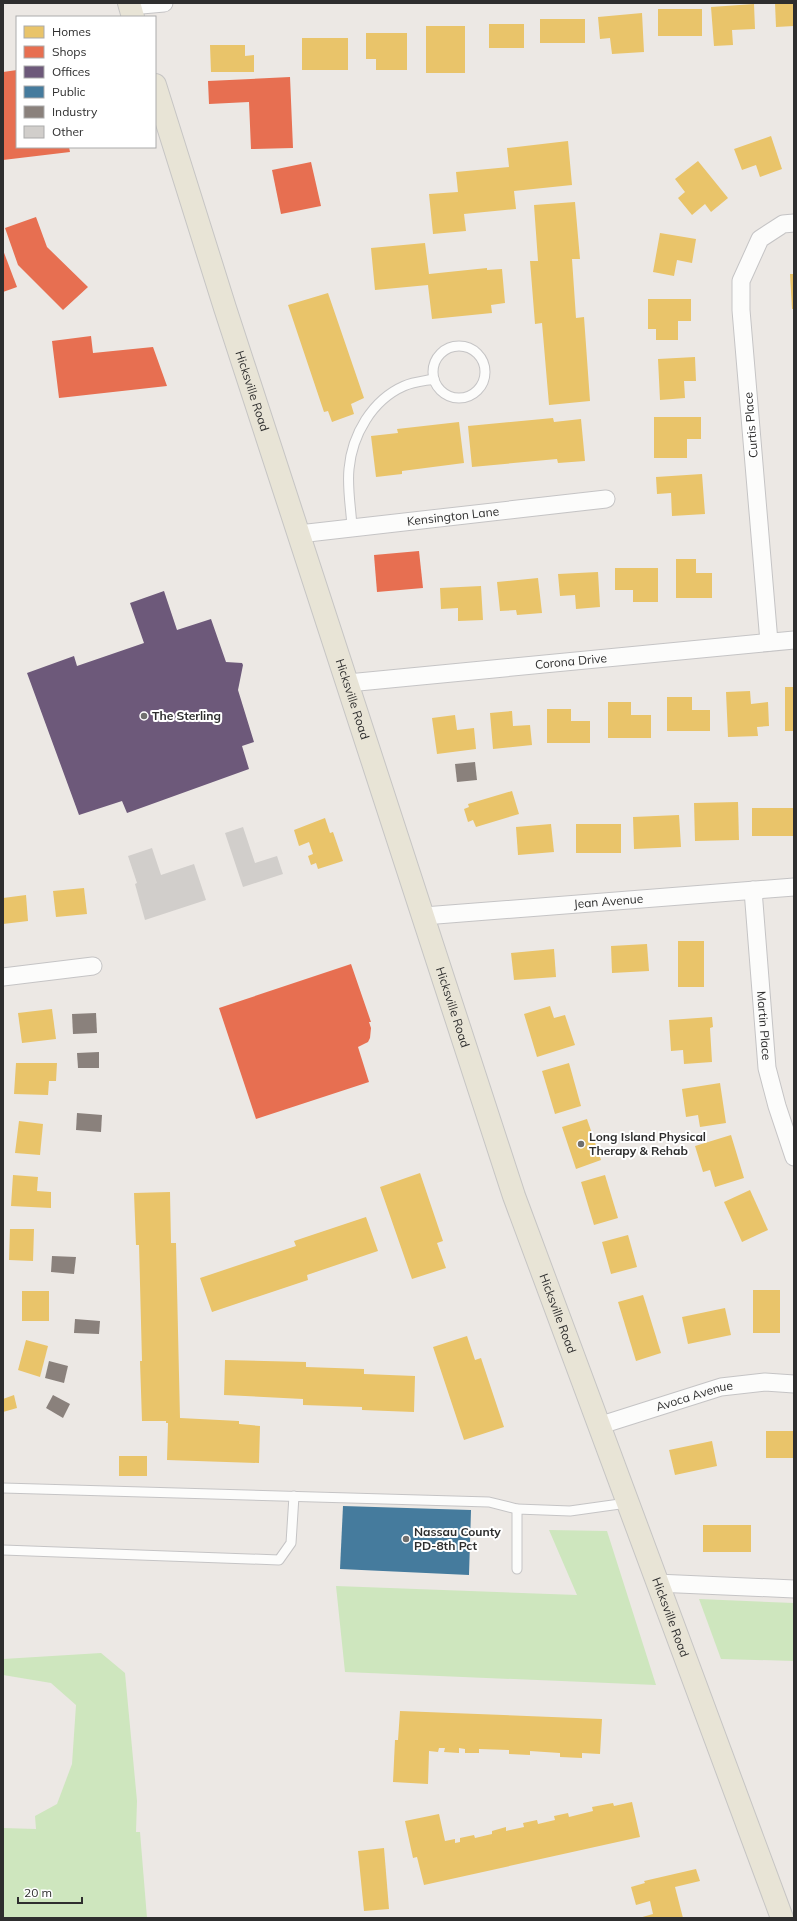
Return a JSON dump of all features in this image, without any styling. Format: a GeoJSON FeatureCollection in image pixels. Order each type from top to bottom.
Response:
{"type":"FeatureCollection","features":[{"type":"Feature","properties":{"kind":"main road","name":"Hicksville Road"},"geometry":{"type":"LineString","coordinates":[[156,88],[228,315],[514,1196],[656,1583],[782,1918]]}},
{"type":"Feature","properties":{"kind":"street"},"geometry":{"type":"LineString","coordinates":[[130,7],[164,3]]}},
{"type":"Feature","properties":{"kind":"street","name":"Curtis Place"},"geometry":{"type":"LineString","coordinates":[[769,642],[741,310],[741,281],[760,239],[788,224]]}},
{"type":"Feature","properties":{"kind":"street","name":"Kensington Lane"},"geometry":{"type":"LineString","coordinates":[[299,534],[606,499]]}},
{"type":"Feature","properties":{"kind":"street","name":"Corona Drive"},"geometry":{"type":"LineString","coordinates":[[348,684],[794,640]]}},
{"type":"Feature","properties":{"kind":"street","name":"Jean Avenue"},"geometry":{"type":"LineString","coordinates":[[424,916],[794,887]]}},
{"type":"Feature","properties":{"kind":"street","name":"Martin Place"},"geometry":{"type":"LineString","coordinates":[[753,890],[767,1068],[777,1106],[794,1156]]}},
{"type":"Feature","properties":{"kind":"street"},"geometry":{"type":"LineString","coordinates":[[3,977],[93,966]]}},
{"type":"Feature","properties":{"kind":"street","name":"Avoca Avenue"},"geometry":{"type":"LineString","coordinates":[[598,1426],[721,1387],[764,1382],[794,1384]]}},
{"type":"Feature","properties":{"kind":"street"},"geometry":{"type":"LineString","coordinates":[[656,1583],[794,1589]]}},
{"type":"Feature","properties":{"kind":"lane"},"geometry":{"type":"LineString","coordinates":[[455,346],[472,349],[478,355],[485,369],[484,379],[480,386],[467,396],[459,398],[447,395],[437,386],[434,379],[433,370],[435,362],[446,349],[455,346]]}},
{"type":"Feature","properties":{"kind":"lane"},"geometry":{"type":"LineString","coordinates":[[352,527],[349,470],[352,450],[362,426],[374,407],[393,392],[405,386],[434,379]]}},
{"type":"Feature","properties":{"kind":"lane"},"geometry":{"type":"LineString","coordinates":[[3,1488],[488,1502],[517,1509],[570,1511],[627,1503]]}},
{"type":"Feature","properties":{"kind":"lane"},"geometry":{"type":"LineString","coordinates":[[3,1550],[279,1560],[291,1542],[294,1496]]}},
{"type":"Feature","properties":{"kind":"lane"},"geometry":{"type":"LineString","coordinates":[[517,1509],[517,1569]]}},
{"type":"Feature","properties":{"kind":"green space"},"geometry":{"type":"Polygon","coordinates":[[[549,1530],[607,1531],[656,1685],[345,1672],[336,1586],[577,1595],[549,1530]]]}},
{"type":"Feature","properties":{"kind":"green space"},"geometry":{"type":"Polygon","coordinates":[[[699,1599],[794,1603],[794,1661],[721,1659],[699,1599]]]}},
{"type":"Feature","properties":{"kind":"green space"},"geometry":{"type":"Polygon","coordinates":[[[101,1653],[125,1673],[137,1801],[136,1832],[140,1832],[147,1918],[3,1918],[3,1828],[36,1829],[35,1816],[57,1804],[72,1764],[76,1705],[51,1683],[3,1675],[3,1659],[101,1653]]]}},
{"type":"Feature","properties":{"kind":"building: Homes"},"geometry":{"type":"Polygon","coordinates":[[[775,3],[794,3],[794,26],[776,27],[775,3]]]}},
{"type":"Feature","properties":{"kind":"building: Homes"},"geometry":{"type":"Polygon","coordinates":[[[754,4],[755,29],[732,30],[733,45],[714,46],[711,7],[754,4]]]}},
{"type":"Feature","properties":{"kind":"building: Homes"},"geometry":{"type":"Polygon","coordinates":[[[658,9],[702,9],[702,36],[658,36],[658,9]]]}},
{"type":"Feature","properties":{"kind":"building: Homes"},"geometry":{"type":"Polygon","coordinates":[[[642,13],[644,52],[612,54],[610,38],[600,39],[598,17],[642,13]]]}},
{"type":"Feature","properties":{"kind":"building: Homes"},"geometry":{"type":"Polygon","coordinates":[[[540,19],[585,19],[585,43],[540,43],[540,19]]]}},
{"type":"Feature","properties":{"kind":"building: Homes"},"geometry":{"type":"Polygon","coordinates":[[[489,24],[524,24],[524,48],[489,48],[489,24]]]}},
{"type":"Feature","properties":{"kind":"building: Homes"},"geometry":{"type":"Polygon","coordinates":[[[426,26],[465,26],[465,73],[426,73],[426,26]]]}},
{"type":"Feature","properties":{"kind":"building: Homes"},"geometry":{"type":"Polygon","coordinates":[[[366,33],[407,33],[407,70],[376,70],[376,59],[366,59],[366,33]]]}},
{"type":"Feature","properties":{"kind":"building: Homes"},"geometry":{"type":"Polygon","coordinates":[[[302,38],[348,38],[348,70],[302,70],[302,38]]]}},
{"type":"Feature","properties":{"kind":"building: Homes"},"geometry":{"type":"Polygon","coordinates":[[[210,45],[245,45],[245,56],[254,55],[254,72],[211,72],[210,45]]]}},
{"type":"Feature","properties":{"kind":"building: Homes"},"geometry":{"type":"Polygon","coordinates":[[[771,136],[782,169],[760,177],[756,165],[742,170],[734,149],[771,136]]]}},
{"type":"Feature","properties":{"kind":"building: Homes"},"geometry":{"type":"Polygon","coordinates":[[[568,141],[572,185],[514,191],[516,209],[464,214],[466,231],[433,234],[429,194],[458,192],[456,172],[509,167],[507,148],[568,141]]]}},
{"type":"Feature","properties":{"kind":"building: Homes"},"geometry":{"type":"Polygon","coordinates":[[[698,161],[728,198],[711,212],[705,204],[692,215],[678,198],[685,192],[675,179],[698,161]]]}},
{"type":"Feature","properties":{"kind":"building: Homes"},"geometry":{"type":"Polygon","coordinates":[[[575,202],[580,259],[572,259],[576,318],[584,317],[590,401],[549,405],[542,323],[535,324],[530,261],[538,261],[534,205],[575,202]]]}},
{"type":"Feature","properties":{"kind":"building: Homes"},"geometry":{"type":"Polygon","coordinates":[[[660,233],[696,239],[692,263],[677,260],[674,276],[653,272],[660,233]]]}},
{"type":"Feature","properties":{"kind":"building: Homes"},"geometry":{"type":"Polygon","coordinates":[[[425,243],[429,274],[487,268],[487,270],[502,269],[505,303],[491,305],[492,313],[432,319],[428,285],[375,290],[371,248],[425,243]]]}},
{"type":"Feature","properties":{"kind":"building: Homes"},"geometry":{"type":"Polygon","coordinates":[[[790,274],[794,274],[794,309],[792,309],[790,274]]]}},
{"type":"Feature","properties":{"kind":"building: Homes"},"geometry":{"type":"Polygon","coordinates":[[[328,293],[364,398],[351,404],[354,414],[332,422],[328,411],[324,412],[288,305],[328,293]]]}},
{"type":"Feature","properties":{"kind":"building: Homes"},"geometry":{"type":"Polygon","coordinates":[[[648,299],[691,299],[691,321],[678,321],[678,340],[656,340],[656,329],[648,329],[648,299]]]}},
{"type":"Feature","properties":{"kind":"building: Homes"},"geometry":{"type":"Polygon","coordinates":[[[695,357],[696,381],[684,381],[685,398],[660,400],[658,359],[695,357]]]}},
{"type":"Feature","properties":{"kind":"building: Homes"},"geometry":{"type":"Polygon","coordinates":[[[654,417],[701,417],[701,439],[687,439],[687,458],[654,458],[654,417]]]}},
{"type":"Feature","properties":{"kind":"building: Homes"},"geometry":{"type":"Polygon","coordinates":[[[553,418],[554,422],[581,419],[585,461],[558,463],[557,459],[472,467],[468,426],[553,418]]]}},
{"type":"Feature","properties":{"kind":"building: Homes"},"geometry":{"type":"Polygon","coordinates":[[[459,422],[464,463],[402,471],[402,474],[376,477],[371,436],[398,433],[397,429],[459,422]]]}},
{"type":"Feature","properties":{"kind":"building: Homes"},"geometry":{"type":"Polygon","coordinates":[[[702,474],[705,514],[672,516],[671,493],[657,494],[656,477],[702,474]]]}},
{"type":"Feature","properties":{"kind":"building: Homes"},"geometry":{"type":"Polygon","coordinates":[[[676,559],[696,559],[696,573],[712,573],[712,598],[676,598],[676,559]]]}},
{"type":"Feature","properties":{"kind":"building: Homes"},"geometry":{"type":"Polygon","coordinates":[[[615,568],[658,568],[658,602],[633,602],[633,590],[615,590],[615,568]]]}},
{"type":"Feature","properties":{"kind":"building: Homes"},"geometry":{"type":"Polygon","coordinates":[[[598,572],[600,607],[576,609],[575,595],[560,596],[558,574],[598,572]]]}},
{"type":"Feature","properties":{"kind":"building: Homes"},"geometry":{"type":"Polygon","coordinates":[[[538,578],[542,613],[517,615],[516,610],[500,611],[497,582],[538,578]]]}},
{"type":"Feature","properties":{"kind":"building: Homes"},"geometry":{"type":"Polygon","coordinates":[[[481,586],[483,620],[458,621],[458,608],[441,609],[440,588],[481,586]]]}},
{"type":"Feature","properties":{"kind":"building: Homes"},"geometry":{"type":"Polygon","coordinates":[[[785,687],[794,687],[794,731],[785,731],[785,687]]]}},
{"type":"Feature","properties":{"kind":"building: Homes"},"geometry":{"type":"Polygon","coordinates":[[[750,691],[751,704],[768,702],[769,726],[757,727],[758,736],[728,737],[726,692],[750,691]]]}},
{"type":"Feature","properties":{"kind":"building: Homes"},"geometry":{"type":"Polygon","coordinates":[[[667,697],[692,697],[692,710],[710,710],[710,731],[667,731],[667,697]]]}},
{"type":"Feature","properties":{"kind":"building: Homes"},"geometry":{"type":"Polygon","coordinates":[[[608,702],[631,702],[631,715],[651,715],[651,738],[608,738],[608,702]]]}},
{"type":"Feature","properties":{"kind":"building: Homes"},"geometry":{"type":"Polygon","coordinates":[[[547,709],[571,709],[571,721],[590,721],[590,743],[547,743],[547,709]]]}},
{"type":"Feature","properties":{"kind":"building: Homes"},"geometry":{"type":"Polygon","coordinates":[[[512,711],[513,726],[530,725],[532,745],[493,749],[490,713],[512,711]]]}},
{"type":"Feature","properties":{"kind":"building: Homes"},"geometry":{"type":"Polygon","coordinates":[[[455,715],[457,730],[474,728],[476,749],[437,754],[432,718],[455,715]]]}},
{"type":"Feature","properties":{"kind":"building: Homes"},"geometry":{"type":"Polygon","coordinates":[[[512,791],[519,814],[476,827],[473,820],[468,822],[464,809],[469,807],[468,804],[512,791]]]}},
{"type":"Feature","properties":{"kind":"building: Homes"},"geometry":{"type":"Polygon","coordinates":[[[738,802],[739,840],[695,841],[694,803],[738,802]]]}},
{"type":"Feature","properties":{"kind":"building: Homes"},"geometry":{"type":"Polygon","coordinates":[[[752,808],[794,808],[794,836],[752,836],[752,808]]]}},
{"type":"Feature","properties":{"kind":"building: Homes"},"geometry":{"type":"Polygon","coordinates":[[[679,815],[681,847],[634,849],[633,817],[679,815]]]}},
{"type":"Feature","properties":{"kind":"building: Homes"},"geometry":{"type":"Polygon","coordinates":[[[325,818],[330,833],[333,832],[343,861],[318,869],[316,863],[311,865],[308,856],[313,854],[309,842],[299,846],[294,830],[325,818]]]}},
{"type":"Feature","properties":{"kind":"building: Homes"},"geometry":{"type":"Polygon","coordinates":[[[551,824],[554,852],[518,855],[516,827],[551,824]]]}},
{"type":"Feature","properties":{"kind":"building: Homes"},"geometry":{"type":"Polygon","coordinates":[[[576,824],[621,824],[621,853],[576,853],[576,824]]]}},
{"type":"Feature","properties":{"kind":"building: Homes"},"geometry":{"type":"Polygon","coordinates":[[[84,888],[87,914],[56,917],[53,891],[84,888]]]}},
{"type":"Feature","properties":{"kind":"building: Homes"},"geometry":{"type":"Polygon","coordinates":[[[26,895],[28,921],[3,924],[3,898],[26,895]]]}},
{"type":"Feature","properties":{"kind":"building: Homes"},"geometry":{"type":"Polygon","coordinates":[[[678,941],[704,941],[704,987],[678,987],[678,941]]]}},
{"type":"Feature","properties":{"kind":"building: Homes"},"geometry":{"type":"Polygon","coordinates":[[[647,944],[649,971],[612,973],[611,946],[647,944]]]}},
{"type":"Feature","properties":{"kind":"building: Homes"},"geometry":{"type":"Polygon","coordinates":[[[554,949],[556,977],[514,980],[511,953],[554,949]]]}},
{"type":"Feature","properties":{"kind":"building: Homes"},"geometry":{"type":"Polygon","coordinates":[[[550,1006],[554,1018],[565,1015],[575,1045],[537,1057],[524,1014],[550,1006]]]}},
{"type":"Feature","properties":{"kind":"building: Homes"},"geometry":{"type":"Polygon","coordinates":[[[52,1009],[56,1039],[22,1043],[18,1013],[52,1009]]]}},
{"type":"Feature","properties":{"kind":"building: Homes"},"geometry":{"type":"Polygon","coordinates":[[[712,1017],[713,1027],[710,1028],[712,1062],[684,1064],[683,1050],[671,1051],[669,1020],[712,1017]]]}},
{"type":"Feature","properties":{"kind":"building: Homes"},"geometry":{"type":"Polygon","coordinates":[[[16,1063],[57,1063],[56,1081],[49,1081],[48,1095],[14,1094],[16,1063]]]}},
{"type":"Feature","properties":{"kind":"building: Homes"},"geometry":{"type":"Polygon","coordinates":[[[569,1063],[581,1106],[555,1114],[542,1071],[569,1063]]]}},
{"type":"Feature","properties":{"kind":"building: Homes"},"geometry":{"type":"Polygon","coordinates":[[[720,1083],[726,1123],[700,1127],[698,1115],[686,1117],[682,1089],[720,1083]]]}},
{"type":"Feature","properties":{"kind":"building: Homes","name":"Long Island Physical Therapy & Rehab"},"geometry":{"type":"Polygon","coordinates":[[[587,1119],[601,1160],[576,1169],[562,1127],[587,1119]]]}},
{"type":"Feature","properties":{"kind":"building: Homes"},"geometry":{"type":"Polygon","coordinates":[[[19,1121],[43,1124],[40,1155],[15,1153],[19,1121]]]}},
{"type":"Feature","properties":{"kind":"building: Homes"},"geometry":{"type":"Polygon","coordinates":[[[731,1135],[744,1178],[715,1187],[710,1170],[703,1172],[695,1146],[731,1135]]]}},
{"type":"Feature","properties":{"kind":"building: Homes"},"geometry":{"type":"Polygon","coordinates":[[[420,1173],[443,1241],[437,1243],[446,1268],[412,1279],[380,1187],[420,1173]]]}},
{"type":"Feature","properties":{"kind":"building: Homes"},"geometry":{"type":"Polygon","coordinates":[[[13,1175],[38,1177],[37,1191],[51,1192],[51,1208],[11,1206],[13,1175]]]}},
{"type":"Feature","properties":{"kind":"building: Homes"},"geometry":{"type":"Polygon","coordinates":[[[605,1175],[618,1218],[594,1225],[581,1182],[605,1175]]]}},
{"type":"Feature","properties":{"kind":"building: Homes"},"geometry":{"type":"Polygon","coordinates":[[[750,1190],[768,1230],[742,1242],[724,1202],[750,1190]]]}},
{"type":"Feature","properties":{"kind":"building: Homes"},"geometry":{"type":"Polygon","coordinates":[[[170,1192],[171,1243],[176,1243],[180,1418],[239,1421],[239,1424],[260,1426],[259,1463],[167,1460],[168,1423],[166,1423],[166,1421],[142,1421],[139,1245],[136,1245],[134,1193],[170,1192]]]}},
{"type":"Feature","properties":{"kind":"building: Homes"},"geometry":{"type":"Polygon","coordinates":[[[366,1217],[378,1251],[307,1275],[308,1280],[212,1312],[200,1278],[296,1246],[294,1241],[366,1217]]]}},
{"type":"Feature","properties":{"kind":"building: Homes"},"geometry":{"type":"Polygon","coordinates":[[[10,1229],[34,1229],[33,1261],[9,1260],[10,1229]]]}},
{"type":"Feature","properties":{"kind":"building: Homes"},"geometry":{"type":"Polygon","coordinates":[[[628,1235],[637,1267],[611,1274],[602,1242],[628,1235]]]}},
{"type":"Feature","properties":{"kind":"building: Homes"},"geometry":{"type":"Polygon","coordinates":[[[753,1290],[780,1290],[780,1333],[753,1333],[753,1290]]]}},
{"type":"Feature","properties":{"kind":"building: Homes"},"geometry":{"type":"Polygon","coordinates":[[[22,1291],[49,1291],[49,1321],[22,1321],[22,1291]]]}},
{"type":"Feature","properties":{"kind":"building: Homes"},"geometry":{"type":"Polygon","coordinates":[[[643,1295],[661,1353],[636,1361],[618,1302],[643,1295]]]}},
{"type":"Feature","properties":{"kind":"building: Homes"},"geometry":{"type":"Polygon","coordinates":[[[725,1308],[731,1335],[688,1344],[682,1317],[725,1308]]]}},
{"type":"Feature","properties":{"kind":"building: Homes"},"geometry":{"type":"Polygon","coordinates":[[[467,1336],[475,1360],[481,1358],[504,1427],[464,1440],[433,1347],[467,1336]]]}},
{"type":"Feature","properties":{"kind":"building: Homes"},"geometry":{"type":"Polygon","coordinates":[[[26,1340],[48,1346],[40,1377],[18,1370],[26,1340]]]}},
{"type":"Feature","properties":{"kind":"building: Homes"},"geometry":{"type":"Polygon","coordinates":[[[225,1360],[306,1362],[306,1367],[364,1369],[364,1374],[415,1376],[414,1412],[362,1410],[362,1407],[303,1405],[303,1399],[224,1395],[225,1360]]]}},
{"type":"Feature","properties":{"kind":"building: Homes"},"geometry":{"type":"Polygon","coordinates":[[[14,1395],[17,1408],[3,1412],[3,1399],[14,1395]]]}},
{"type":"Feature","properties":{"kind":"building: Homes"},"geometry":{"type":"Polygon","coordinates":[[[766,1431],[794,1431],[794,1458],[766,1458],[766,1431]]]}},
{"type":"Feature","properties":{"kind":"building: Homes"},"geometry":{"type":"Polygon","coordinates":[[[712,1441],[717,1466],[675,1475],[669,1450],[712,1441]]]}},
{"type":"Feature","properties":{"kind":"building: Homes"},"geometry":{"type":"Polygon","coordinates":[[[119,1456],[147,1456],[147,1476],[119,1476],[119,1456]]]}},
{"type":"Feature","properties":{"kind":"building: Homes"},"geometry":{"type":"Polygon","coordinates":[[[703,1525],[751,1525],[751,1552],[703,1552],[703,1525]]]}},
{"type":"Feature","properties":{"kind":"building: Homes"},"geometry":{"type":"Polygon","coordinates":[[[400,1711],[602,1719],[600,1754],[582,1753],[582,1758],[560,1757],[560,1753],[530,1751],[530,1755],[509,1754],[509,1750],[479,1749],[479,1753],[465,1753],[465,1749],[459,1748],[459,1753],[444,1752],[445,1748],[439,1748],[438,1752],[429,1751],[428,1784],[393,1782],[395,1740],[398,1740],[400,1711]]]}},
{"type":"Feature","properties":{"kind":"building: Homes"},"geometry":{"type":"Polygon","coordinates":[[[632,1802],[640,1837],[424,1885],[417,1857],[413,1858],[405,1821],[439,1814],[445,1841],[455,1839],[455,1843],[460,1842],[460,1838],[474,1835],[475,1838],[492,1834],[492,1831],[506,1827],[506,1831],[524,1827],[523,1823],[537,1820],[538,1824],[555,1820],[554,1816],[568,1813],[569,1817],[593,1811],[592,1807],[613,1803],[614,1806],[632,1802]]]}},
{"type":"Feature","properties":{"kind":"building: Homes"},"geometry":{"type":"Polygon","coordinates":[[[384,1848],[389,1909],[364,1911],[358,1851],[384,1848]]]}},
{"type":"Feature","properties":{"kind":"building: Homes"},"geometry":{"type":"Polygon","coordinates":[[[696,1869],[700,1881],[675,1887],[683,1918],[639,1918],[653,1914],[650,1901],[636,1905],[631,1887],[645,1883],[644,1881],[696,1869]]]}},
{"type":"Feature","properties":{"kind":"building: Shops"},"geometry":{"type":"Polygon","coordinates":[[[16,70],[16,148],[69,148],[70,152],[3,160],[3,72],[16,70]]]}},
{"type":"Feature","properties":{"kind":"building: Shops"},"geometry":{"type":"Polygon","coordinates":[[[290,77],[293,148],[251,149],[249,102],[209,104],[208,81],[290,77]]]}},
{"type":"Feature","properties":{"kind":"building: Shops"},"geometry":{"type":"Polygon","coordinates":[[[311,162],[321,206],[281,214],[272,170],[311,162]]]}},
{"type":"Feature","properties":{"kind":"building: Shops"},"geometry":{"type":"Polygon","coordinates":[[[36,217],[47,247],[88,287],[63,310],[18,265],[5,228],[36,217]]]}},
{"type":"Feature","properties":{"kind":"building: Shops"},"geometry":{"type":"Polygon","coordinates":[[[3,250],[17,287],[3,292],[3,250]]]}},
{"type":"Feature","properties":{"kind":"building: Shops"},"geometry":{"type":"Polygon","coordinates":[[[91,336],[93,353],[153,347],[167,386],[59,398],[52,341],[91,336]]]}},
{"type":"Feature","properties":{"kind":"building: Shops"},"geometry":{"type":"Polygon","coordinates":[[[419,551],[423,588],[377,592],[374,555],[419,551]]]}},
{"type":"Feature","properties":{"kind":"building: Shops"},"geometry":{"type":"Polygon","coordinates":[[[351,964],[371,1022],[369,1022],[371,1028],[368,1042],[358,1047],[369,1082],[256,1119],[219,1008],[351,964]]]}},
{"type":"Feature","properties":{"kind":"building: Offices","name":"The Sterling"},"geometry":{"type":"Polygon","coordinates":[[[164,591],[177,630],[211,619],[226,662],[242,663],[243,665],[238,690],[254,742],[242,746],[249,769],[127,813],[122,801],[79,815],[27,673],[74,656],[77,666],[144,643],[130,603],[164,591]]]}},
{"type":"Feature","properties":{"kind":"building: Public","name":"Nassau County PD-8th Pct"},"geometry":{"type":"Polygon","coordinates":[[[343,1506],[471,1510],[469,1575],[340,1569],[343,1506]]]}},
{"type":"Feature","properties":{"kind":"building: Industry"},"geometry":{"type":"Polygon","coordinates":[[[475,762],[477,780],[457,782],[455,764],[475,762]]]}},
{"type":"Feature","properties":{"kind":"building: Industry"},"geometry":{"type":"Polygon","coordinates":[[[96,1013],[97,1033],[73,1034],[72,1014],[96,1013]]]}},
{"type":"Feature","properties":{"kind":"building: Industry"},"geometry":{"type":"Polygon","coordinates":[[[99,1052],[99,1068],[78,1068],[77,1053],[99,1052]]]}},
{"type":"Feature","properties":{"kind":"building: Industry"},"geometry":{"type":"Polygon","coordinates":[[[77,1113],[102,1115],[101,1132],[76,1130],[77,1113]]]}},
{"type":"Feature","properties":{"kind":"building: Industry"},"geometry":{"type":"Polygon","coordinates":[[[52,1256],[76,1257],[74,1274],[51,1272],[52,1256]]]}},
{"type":"Feature","properties":{"kind":"building: Industry"},"geometry":{"type":"Polygon","coordinates":[[[75,1319],[100,1321],[99,1334],[74,1333],[75,1319]]]}},
{"type":"Feature","properties":{"kind":"building: Industry"},"geometry":{"type":"Polygon","coordinates":[[[49,1361],[68,1366],[64,1383],[45,1378],[49,1361]]]}},
{"type":"Feature","properties":{"kind":"building: Industry"},"geometry":{"type":"Polygon","coordinates":[[[53,1395],[70,1404],[63,1418],[46,1408],[53,1395]]]}},
{"type":"Feature","properties":{"kind":"building: Other"},"geometry":{"type":"Polygon","coordinates":[[[243,827],[255,863],[277,856],[283,874],[243,887],[225,833],[243,827]]]}},
{"type":"Feature","properties":{"kind":"building: Other"},"geometry":{"type":"Polygon","coordinates":[[[152,848],[161,875],[194,864],[206,900],[145,920],[135,884],[137,883],[128,856],[152,848]]]}},
{"type":"Feature","properties":{"kind":"place","name":"The Sterling"},"geometry":{"type":"Point","coordinates":[144,716]}},
{"type":"Feature","properties":{"kind":"place","name":"Long Island Physical Therapy & Rehab"},"geometry":{"type":"Point","coordinates":[581,1144]}},
{"type":"Feature","properties":{"kind":"place","name":"Nassau County PD-8th Pct"},"geometry":{"type":"Point","coordinates":[406,1539]}}]}
